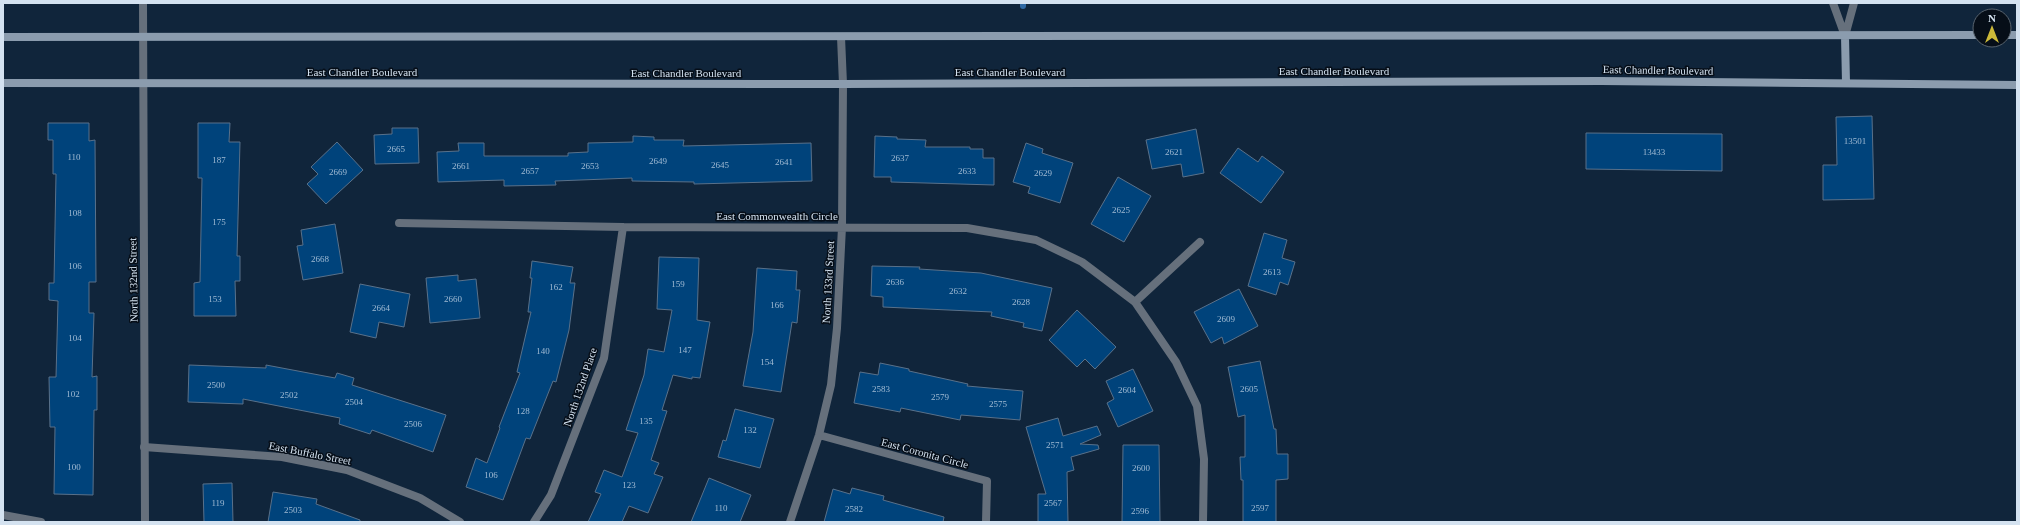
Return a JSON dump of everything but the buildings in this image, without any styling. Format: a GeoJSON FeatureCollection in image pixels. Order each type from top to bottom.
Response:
{"type":"FeatureCollection","features":[{"type":"Feature","properties":{"kind":"main road"},"geometry":{"type":"LineString","coordinates":[[3,37],[1972,35]]}},
{"type":"Feature","properties":{"kind":"main road"},"geometry":{"type":"LineString","coordinates":[[1845,36],[1846,84]]}},
{"type":"Feature","properties":{"kind":"main road","name":"East Chandler Boulevard"},"geometry":{"type":"LineString","coordinates":[[3,84],[843,84],[1561,81],[2017,85]]}},
{"type":"Feature","properties":{"kind":"street","name":"North 132nd Street"},"geometry":{"type":"LineString","coordinates":[[143,3],[145,522]]}},
{"type":"Feature","properties":{"kind":"street"},"geometry":{"type":"LineString","coordinates":[[1833,3],[1845,36]]}},
{"type":"Feature","properties":{"kind":"street"},"geometry":{"type":"LineString","coordinates":[[1845,36],[1854,3]]}},
{"type":"Feature","properties":{"kind":"street","name":"North 133rd Street"},"geometry":{"type":"LineString","coordinates":[[790,522],[819,435],[831,378],[837,328],[842,227],[843,84],[841,37]]}},
{"type":"Feature","properties":{"kind":"street","name":"East Commonwealth Circle"},"geometry":{"type":"LineString","coordinates":[[399,223],[623,227],[967,228],[1036,240],[1082,262],[1135,302],[1176,362],[1197,406],[1204,459],[1203,522]]}},
{"type":"Feature","properties":{"kind":"street","name":"North 132nd Place"},"geometry":{"type":"LineString","coordinates":[[534,522],[552,495],[604,358],[623,227]]}},
{"type":"Feature","properties":{"kind":"street"},"geometry":{"type":"LineString","coordinates":[[1135,302],[1200,242]]}},
{"type":"Feature","properties":{"kind":"street","name":"East Coronita Circle"},"geometry":{"type":"LineString","coordinates":[[819,435],[987,481],[986,522]]}},
{"type":"Feature","properties":{"kind":"street","name":"East Buffalo Street"},"geometry":{"type":"LineString","coordinates":[[144,447],[282,457],[347,470],[420,498],[460,522]]}},
{"type":"Feature","properties":{"kind":"street"},"geometry":{"type":"LineString","coordinates":[[3,515],[42,522]]}}]}
